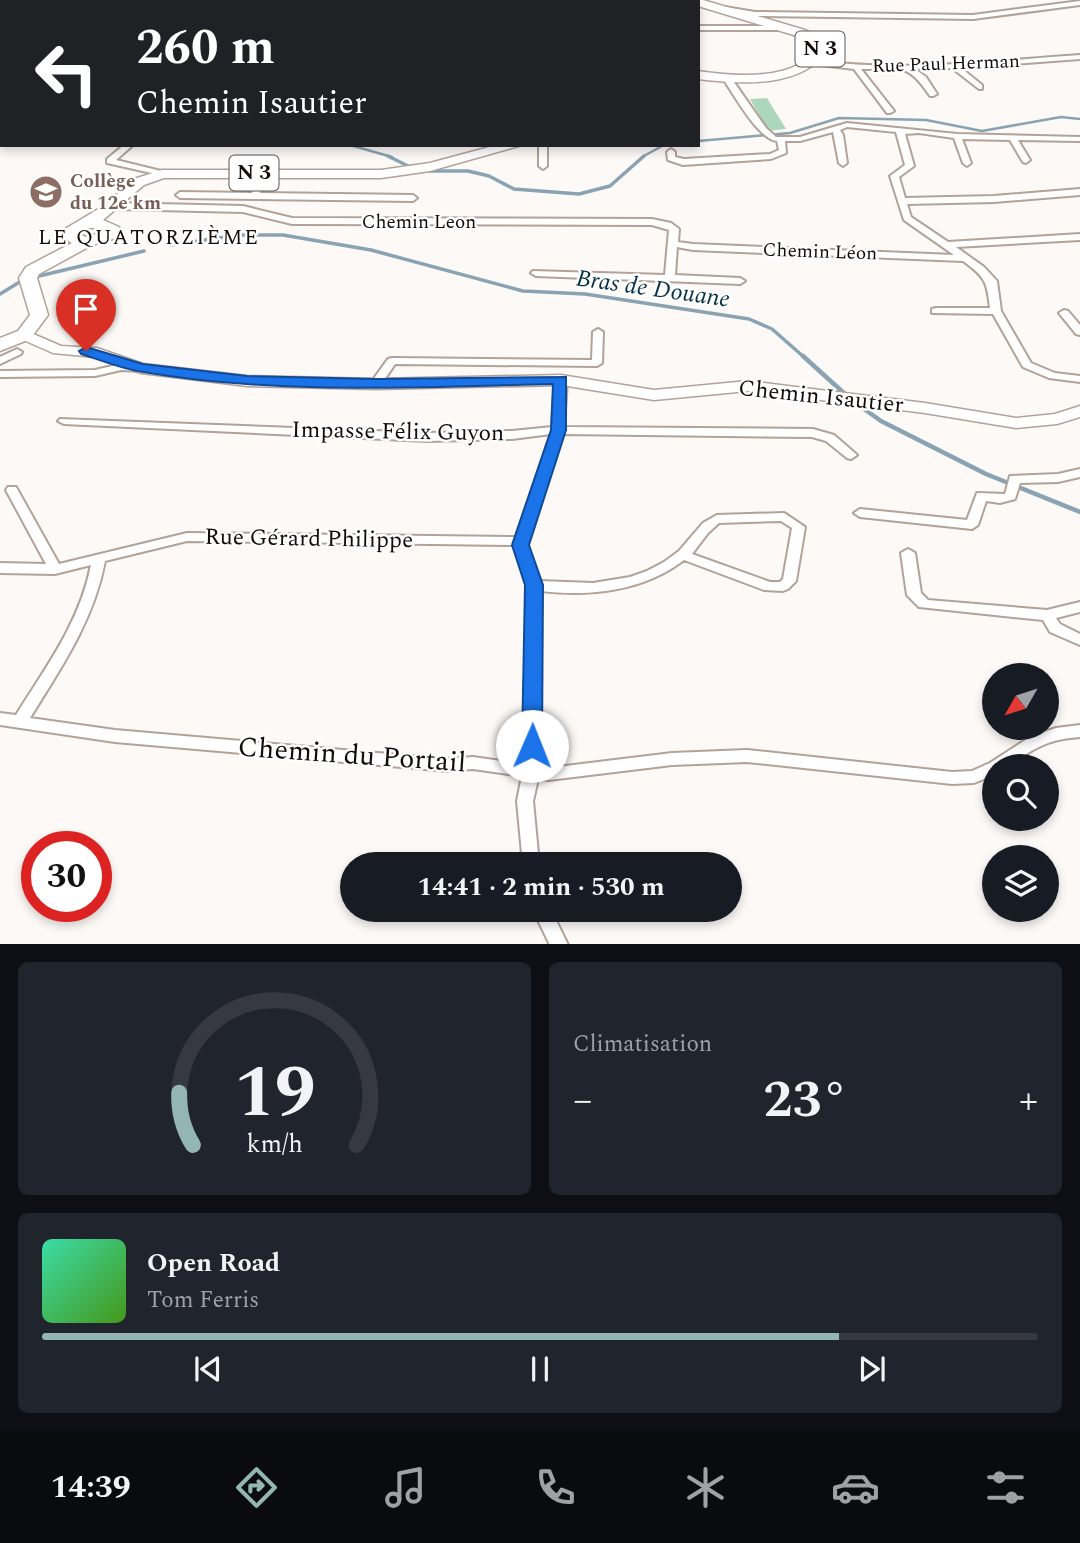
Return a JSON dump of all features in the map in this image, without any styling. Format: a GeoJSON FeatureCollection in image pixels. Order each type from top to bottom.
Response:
{"type":"FeatureCollection","features":[{"type":"Feature","properties":{"kind":"main road","name":"N 3"},"geometry":{"type":"LineString","coordinates":[[700,3],[787,28],[814,40],[821,50],[813,62],[784,73],[726,77],[700,75]]}},
{"type":"Feature","properties":{"kind":"main road","name":"N 3"},"geometry":{"type":"LineString","coordinates":[[14,344],[40,316],[31,278],[80,241],[110,235],[111,213],[139,182],[162,174],[358,175],[408,171],[507,147]]}},
{"type":"Feature","properties":{"kind":"main road"},"geometry":{"type":"LineString","coordinates":[[80,241],[70,237],[71,232],[111,213]]}},
{"type":"Feature","properties":{"kind":"main road","name":"Chemin Isautier"},"geometry":{"type":"LineString","coordinates":[[14,344],[97,353],[141,368],[247,380],[376,384],[561,380],[654,395],[748,386],[1016,424],[1057,419],[1080,411]]}},
{"type":"Feature","properties":{"kind":"street"},"geometry":{"type":"LineString","coordinates":[[721,9],[755,14],[974,17],[1080,3]]}},
{"type":"Feature","properties":{"kind":"street"},"geometry":{"type":"LineString","coordinates":[[700,28],[787,28]]}},
{"type":"Feature","properties":{"kind":"street","name":"Rue Paul Herman"},"geometry":{"type":"LineString","coordinates":[[813,62],[856,67],[954,66],[1080,57]]}},
{"type":"Feature","properties":{"kind":"street"},"geometry":{"type":"LineString","coordinates":[[908,66],[923,79],[933,94]]}},
{"type":"Feature","properties":{"kind":"street"},"geometry":{"type":"LineString","coordinates":[[954,66],[979,87]]}},
{"type":"Feature","properties":{"kind":"street"},"geometry":{"type":"LineString","coordinates":[[856,67],[890,111]]}},
{"type":"Feature","properties":{"kind":"street"},"geometry":{"type":"LineString","coordinates":[[726,77],[766,133],[781,141],[858,125],[957,136],[1080,139]]}},
{"type":"Feature","properties":{"kind":"street"},"geometry":{"type":"LineString","coordinates":[[835,128],[839,135],[843,163]]}},
{"type":"Feature","properties":{"kind":"street"},"geometry":{"type":"LineString","coordinates":[[904,130],[900,133],[910,166],[894,176],[907,219],[965,258],[992,281],[996,311],[1027,365],[1053,376],[1080,379]]}},
{"type":"Feature","properties":{"kind":"street"},"geometry":{"type":"LineString","coordinates":[[957,136],[967,163]]}},
{"type":"Feature","properties":{"kind":"street"},"geometry":{"type":"LineString","coordinates":[[1013,138],[1026,160]]}},
{"type":"Feature","properties":{"kind":"street"},"geometry":{"type":"LineString","coordinates":[[671,152],[671,158],[683,162],[771,156],[783,151],[781,141]]}},
{"type":"Feature","properties":{"kind":"street"},"geometry":{"type":"LineString","coordinates":[[127,147],[110,161],[162,174]]}},
{"type":"Feature","properties":{"kind":"street"},"geometry":{"type":"LineString","coordinates":[[543,147],[543,166]]}},
{"type":"Feature","properties":{"kind":"street"},"geometry":{"type":"LineString","coordinates":[[255,196],[264,173]]}},
{"type":"Feature","properties":{"kind":"street"},"geometry":{"type":"LineString","coordinates":[[902,201],[994,199],[1080,192]]}},
{"type":"Feature","properties":{"kind":"street"},"geometry":{"type":"LineString","coordinates":[[180,195],[413,198]]}},
{"type":"Feature","properties":{"kind":"street","name":"Chemin Leon"},"geometry":{"type":"LineString","coordinates":[[111,213],[243,209],[292,221],[652,222],[674,229],[675,244]]}},
{"type":"Feature","properties":{"kind":"street"},"geometry":{"type":"LineString","coordinates":[[945,245],[1080,237]]}},
{"type":"Feature","properties":{"kind":"street"},"geometry":{"type":"LineString","coordinates":[[670,278],[675,244]]}},
{"type":"Feature","properties":{"kind":"street","name":"Chemin Léon"},"geometry":{"type":"LineString","coordinates":[[675,244],[693,247],[965,258]]}},
{"type":"Feature","properties":{"kind":"street","name":"Chemin Léon"},"geometry":{"type":"LineString","coordinates":[[536,273],[740,281]]}},
{"type":"Feature","properties":{"kind":"street"},"geometry":{"type":"LineString","coordinates":[[936,311],[996,311]]}},
{"type":"Feature","properties":{"kind":"street"},"geometry":{"type":"LineString","coordinates":[[1064,313],[1080,332]]}},
{"type":"Feature","properties":{"kind":"street"},"geometry":{"type":"LineString","coordinates":[[376,384],[392,361],[597,363],[598,332]]}},
{"type":"Feature","properties":{"kind":"street"},"geometry":{"type":"LineString","coordinates":[[0,361],[14,344]]}},
{"type":"Feature","properties":{"kind":"street","name":"Chemin Isautier"},"geometry":{"type":"LineString","coordinates":[[0,374],[95,373],[121,367],[141,368]]}},
{"type":"Feature","properties":{"kind":"street"},"geometry":{"type":"LineString","coordinates":[[530,852],[526,801],[531,773],[534,585],[522,557],[521,541],[558,430],[561,380]]}},
{"type":"Feature","properties":{"kind":"street","name":"Impasse Félix Guyon"},"geometry":{"type":"LineString","coordinates":[[64,421],[427,437],[512,435],[558,430],[813,433],[830,438],[851,455]]}},
{"type":"Feature","properties":{"kind":"street"},"geometry":{"type":"LineString","coordinates":[[860,513],[972,525],[981,496],[1007,498],[1020,477],[1058,478],[1080,473]]}},
{"type":"Feature","properties":{"kind":"street"},"geometry":{"type":"LineString","coordinates":[[12,490],[55,569]]}},
{"type":"Feature","properties":{"kind":"street"},"geometry":{"type":"LineString","coordinates":[[534,585],[557,589],[602,588],[636,579],[683,555],[709,524],[717,519],[779,517],[797,524],[800,530],[787,584],[769,587],[683,555]]}},
{"type":"Feature","properties":{"kind":"street","name":"Rue Gérard Philippe"},"geometry":{"type":"LineString","coordinates":[[0,568],[27,571],[55,569],[187,537],[521,541]]}},
{"type":"Feature","properties":{"kind":"street"},"geometry":{"type":"LineString","coordinates":[[908,553],[914,595],[924,604],[1047,615],[1080,607]]}},
{"type":"Feature","properties":{"kind":"street"},"geometry":{"type":"LineString","coordinates":[[20,721],[83,618],[96,586],[99,559]]}},
{"type":"Feature","properties":{"kind":"street"},"geometry":{"type":"LineString","coordinates":[[1047,615],[1055,628],[1080,640]]}},
{"type":"Feature","properties":{"kind":"street","name":"Chemin du Portail"},"geometry":{"type":"LineString","coordinates":[[0,719],[115,736],[447,765],[473,763],[531,773],[672,759],[747,756],[952,778],[982,773]]}},
{"type":"Feature","properties":{"kind":"street","name":"Chemin du Portail"},"geometry":{"type":"LineString","coordinates":[[1015,754],[1036,740],[1057,732],[1080,731]]}},
{"type":"Feature","properties":{"kind":"street"},"geometry":{"type":"LineString","coordinates":[[548,922],[559,944]]}},
{"type":"Feature","properties":{"kind":"green space"},"geometry":{"type":"Polygon","coordinates":[[[767,98],[786,129],[768,131],[750,99],[767,98]]]}},
{"type":"Feature","properties":{"kind":"waterway"},"geometry":{"type":"LineString","coordinates":[[700,141],[790,133],[839,118],[926,120],[982,131],[1061,117],[1080,119]]}},
{"type":"Feature","properties":{"kind":"waterway"},"geometry":{"type":"LineString","coordinates":[[357,147],[392,157]]}},
{"type":"Feature","properties":{"kind":"waterway"},"geometry":{"type":"LineString","coordinates":[[642,157],[660,147]]}},
{"type":"Feature","properties":{"kind":"waterway"},"geometry":{"type":"LineString","coordinates":[[388,156],[414,169]]}},
{"type":"Feature","properties":{"kind":"waterway"},"geometry":{"type":"LineString","coordinates":[[423,171],[468,171],[489,176],[514,189],[579,194],[610,186],[644,156]]}},
{"type":"Feature","properties":{"kind":"waterway","name":"Bras de Douane"},"geometry":{"type":"LineString","coordinates":[[171,245],[239,235],[283,235],[371,250],[523,291],[585,294],[749,319],[772,329],[805,358]]}},
{"type":"Feature","properties":{"kind":"waterway","name":"Bras de Douane"},"geometry":{"type":"LineString","coordinates":[[35,277],[144,251]]}},
{"type":"Feature","properties":{"kind":"waterway","name":"Bras de Douane"},"geometry":{"type":"LineString","coordinates":[[0,294],[23,280]]}},
{"type":"Feature","properties":{"kind":"waterway","name":"Bras de Douane"},"geometry":{"type":"LineString","coordinates":[[803,356],[846,395]]}},
{"type":"Feature","properties":{"kind":"waterway","name":"Bras de Douane"},"geometry":{"type":"LineString","coordinates":[[853,401],[881,421],[986,474],[1080,512]]}},
{"type":"Feature","properties":{"kind":"place","name":"Collège du 12e km"},"geometry":{"type":"Point","coordinates":[46,192]}},
{"type":"Feature","properties":{"kind":"district","name":"LE QUATORZIÈME"},"geometry":{"type":"Point","coordinates":[149,238]}},
{"type":"Feature","properties":{"kind":"route"},"geometry":{"type":"LineString","coordinates":[[86,351],[141,368],[247,380],[376,384],[561,380],[558,430],[538,499],[520,545],[534,585],[532,746]]}}]}
